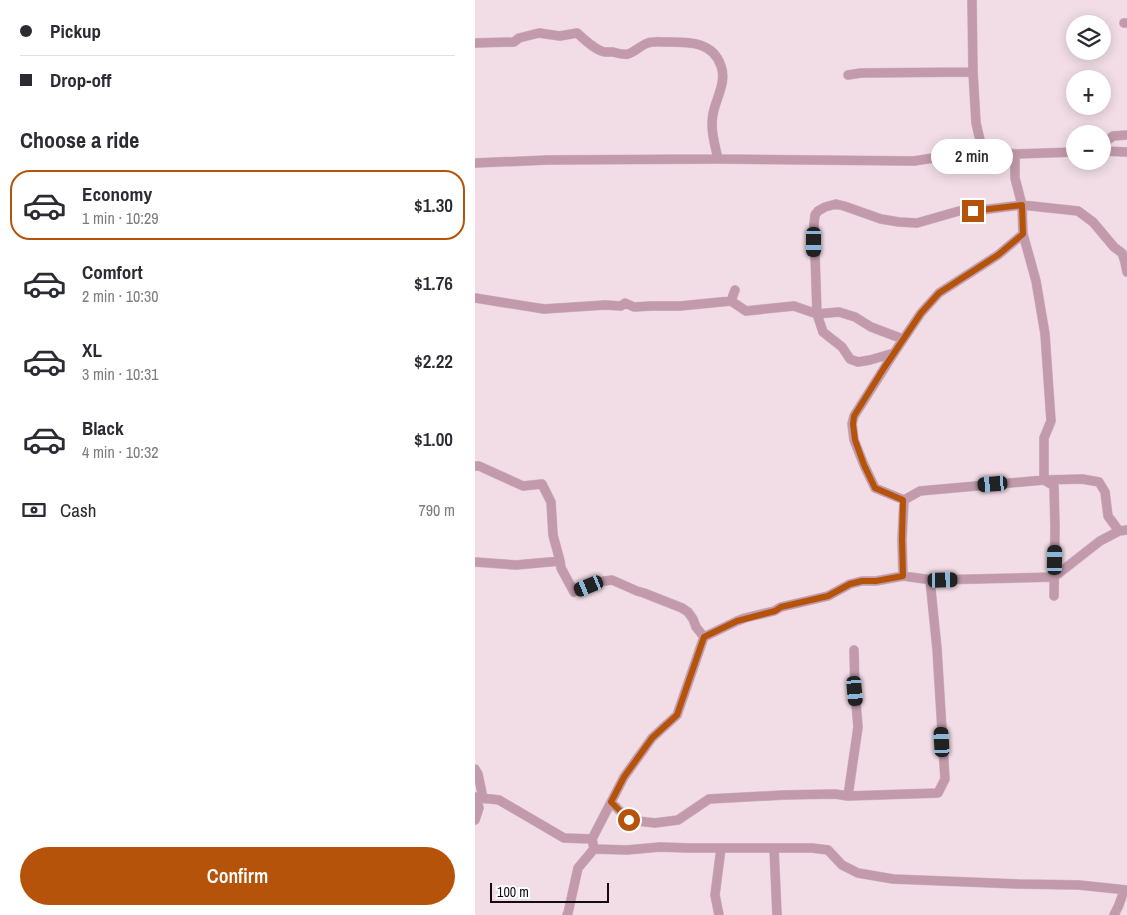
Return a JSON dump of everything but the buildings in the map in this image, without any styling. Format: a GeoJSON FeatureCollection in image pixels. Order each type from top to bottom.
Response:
{"type":"FeatureCollection","features":[{"type":"Feature","properties":{"kind":"street"},"geometry":{"type":"LineString","coordinates":[[972,0],[976,123],[979,140],[985,150]]}},
{"type":"Feature","properties":{"kind":"street"},"geometry":{"type":"LineString","coordinates":[[475,43],[514,42],[519,38],[539,33],[560,36],[577,33],[595,48],[605,52],[622,54],[627,54],[649,42],[689,42],[703,45],[715,55],[723,75],[713,115],[717,159]]}},
{"type":"Feature","properties":{"kind":"street"},"geometry":{"type":"LineString","coordinates":[[848,75],[861,73],[973,72]]}},
{"type":"Feature","properties":{"kind":"street"},"geometry":{"type":"LineString","coordinates":[[1111,138],[1127,135]]}},
{"type":"Feature","properties":{"kind":"street"},"geometry":{"type":"LineString","coordinates":[[475,163],[548,160],[914,160],[985,150],[1015,154],[1066,152]]}},
{"type":"Feature","properties":{"kind":"street"},"geometry":{"type":"LineString","coordinates":[[1111,151],[1127,152]]}},
{"type":"Feature","properties":{"kind":"street"},"geometry":{"type":"LineString","coordinates":[[1015,154],[1015,178],[1022,205],[1023,234],[1036,281],[1045,334],[1051,421],[1044,438],[1045,480]]}},
{"type":"Feature","properties":{"kind":"street"},"geometry":{"type":"LineString","coordinates":[[894,353],[858,362],[850,359],[842,347],[823,332],[817,314],[815,215],[825,207],[836,204],[881,219],[917,223],[959,211],[1022,205],[1078,211],[1093,222],[1121,253],[1127,272]]}},
{"type":"Feature","properties":{"kind":"street"},"geometry":{"type":"LineString","coordinates":[[903,500],[875,488],[855,440],[853,430],[854,416],[903,339],[921,313],[939,293],[998,255],[1023,234]]}},
{"type":"Feature","properties":{"kind":"street"},"geometry":{"type":"LineString","coordinates":[[731,301],[735,290]]}},
{"type":"Feature","properties":{"kind":"street"},"geometry":{"type":"LineString","coordinates":[[475,298],[544,309],[605,305],[621,306],[625,304],[634,307],[680,306],[731,301],[746,311],[794,306],[817,314],[839,312],[855,317],[871,327],[903,339]]}},
{"type":"Feature","properties":{"kind":"street"},"geometry":{"type":"LineString","coordinates":[[475,466],[479,466],[523,486],[542,484],[551,502],[553,535],[561,568],[574,592],[598,582],[612,580],[689,612],[704,637]]}},
{"type":"Feature","properties":{"kind":"street"},"geometry":{"type":"LineString","coordinates":[[567,915],[578,868],[593,849],[591,839],[624,777],[652,738],[677,715],[704,637],[745,618],[828,596],[856,582],[876,581],[903,576],[929,580],[1055,577],[1100,541],[1123,531],[1108,516],[1105,492],[1099,482],[1083,479],[1045,480],[920,491],[903,500]]}},
{"type":"Feature","properties":{"kind":"street"},"geometry":{"type":"LineString","coordinates":[[1045,480],[1054,486],[1054,596]]}},
{"type":"Feature","properties":{"kind":"street"},"geometry":{"type":"LineString","coordinates":[[903,500],[903,576]]}},
{"type":"Feature","properties":{"kind":"street"},"geometry":{"type":"LineString","coordinates":[[475,562],[516,566],[560,561]]}},
{"type":"Feature","properties":{"kind":"street"},"geometry":{"type":"LineString","coordinates":[[611,802],[629,820],[655,823],[678,820],[709,799],[783,795],[835,794],[848,796],[938,793],[945,779],[937,649],[929,580]]}},
{"type":"Feature","properties":{"kind":"street"},"geometry":{"type":"LineString","coordinates":[[848,796],[858,727],[854,650]]}},
{"type":"Feature","properties":{"kind":"street"},"geometry":{"type":"LineString","coordinates":[[475,769],[478,774],[479,808],[475,820]]}},
{"type":"Feature","properties":{"kind":"street"},"geometry":{"type":"LineString","coordinates":[[478,797],[499,800],[564,838],[591,839]]}},
{"type":"Feature","properties":{"kind":"street"},"geometry":{"type":"LineString","coordinates":[[593,849],[627,850],[660,847],[812,848],[828,850],[842,865],[858,873],[893,878],[1079,885],[1126,890],[1114,915]]}},
{"type":"Feature","properties":{"kind":"street"},"geometry":{"type":"LineString","coordinates":[[719,915],[715,895],[721,848]]}},
{"type":"Feature","properties":{"kind":"street"},"geometry":{"type":"LineString","coordinates":[[774,848],[777,915]]}},
{"type":"Feature","properties":{"kind":"route"},"geometry":{"type":"LineString","coordinates":[[629,820],[611,802],[624,777],[652,738],[677,715],[704,637],[745,618],[828,596],[850,584],[903,576],[903,500],[875,488],[860,456],[855,440],[853,430],[854,416],[921,313],[939,293],[998,255],[1023,234],[1022,205],[973,211]]}}]}
